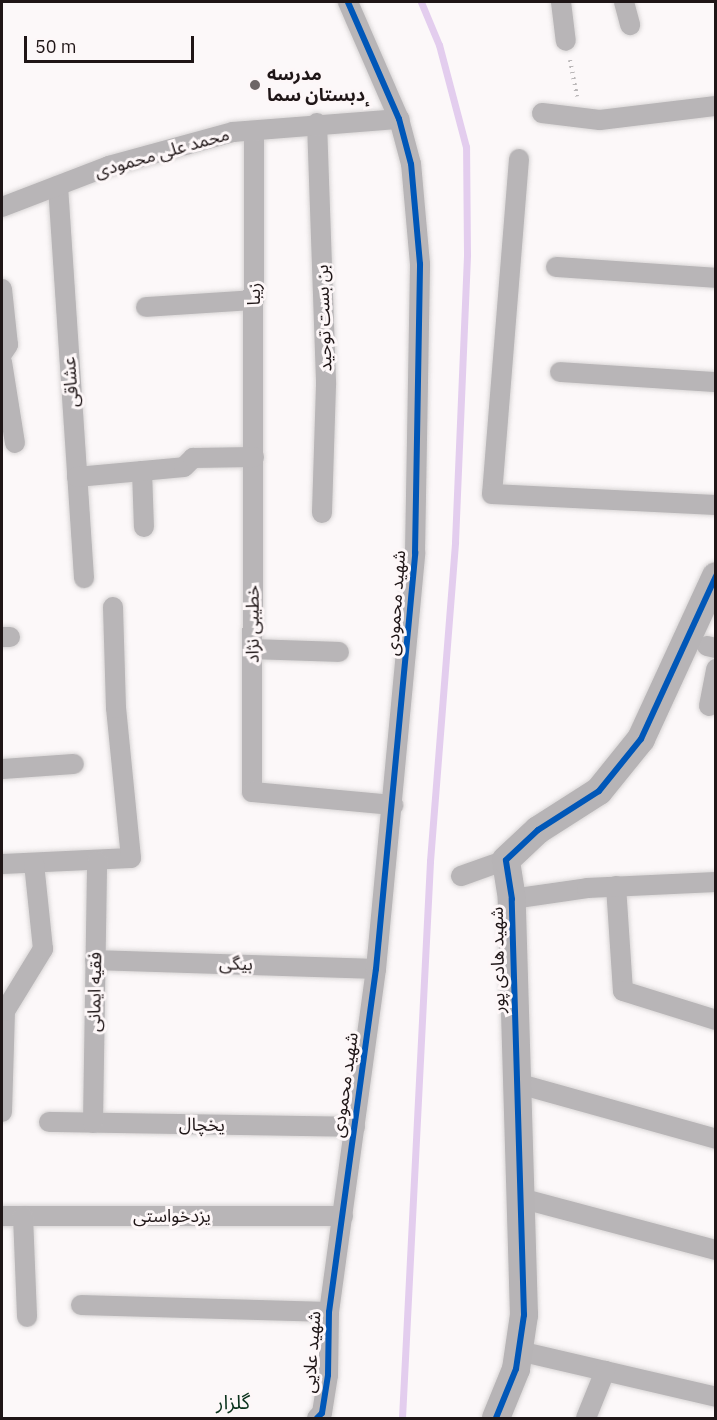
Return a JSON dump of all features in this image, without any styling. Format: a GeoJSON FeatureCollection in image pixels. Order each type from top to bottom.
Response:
{"type":"FeatureCollection","features":[{"type":"Feature","properties":{"kind":"street","name":"شهید محمودی"},"geometry":{"type":"LineString","coordinates":[[342,1216],[376,969],[415,553],[420,264],[411,164],[399,119],[348,2]]}},
{"type":"Feature","properties":{"kind":"street"},"geometry":{"type":"LineString","coordinates":[[561,2],[566,40]]}},
{"type":"Feature","properties":{"kind":"street"},"geometry":{"type":"LineString","coordinates":[[624,2],[630,25]]}},
{"type":"Feature","properties":{"kind":"street"},"geometry":{"type":"LineString","coordinates":[[543,113],[600,120],[716,106]]}},
{"type":"Feature","properties":{"kind":"street","name":"محمد علی محمودی"},"geometry":{"type":"LineString","coordinates":[[2,207],[109,166],[233,132],[317,123],[399,119]]}},
{"type":"Feature","properties":{"kind":"street","name":"بن بست توحید"},"geometry":{"type":"LineString","coordinates":[[317,123],[326,385],[322,513]]}},
{"type":"Feature","properties":{"kind":"street","name":"زیبا"},"geometry":{"type":"LineString","coordinates":[[254,131],[254,457]]}},
{"type":"Feature","properties":{"kind":"street"},"geometry":{"type":"LineString","coordinates":[[519,159],[492,494],[716,505]]}},
{"type":"Feature","properties":{"kind":"street","name":"عشاقی"},"geometry":{"type":"LineString","coordinates":[[58,186],[84,578]]}},
{"type":"Feature","properties":{"kind":"street"},"geometry":{"type":"LineString","coordinates":[[556,267],[716,278]]}},
{"type":"Feature","properties":{"kind":"street"},"geometry":{"type":"LineString","coordinates":[[2,289],[8,345],[2,354]]}},
{"type":"Feature","properties":{"kind":"street"},"geometry":{"type":"LineString","coordinates":[[146,307],[254,300]]}},
{"type":"Feature","properties":{"kind":"street"},"geometry":{"type":"LineString","coordinates":[[2,362],[15,443]]}},
{"type":"Feature","properties":{"kind":"street"},"geometry":{"type":"LineString","coordinates":[[560,372],[716,382]]}},
{"type":"Feature","properties":{"kind":"street"},"geometry":{"type":"LineString","coordinates":[[77,477],[184,467],[193,459],[254,457]]}},
{"type":"Feature","properties":{"kind":"street","name":"خطیبی نژاد"},"geometry":{"type":"LineString","coordinates":[[254,457],[252,792],[393,805]]}},
{"type":"Feature","properties":{"kind":"street"},"geometry":{"type":"LineString","coordinates":[[142,471],[144,527]]}},
{"type":"Feature","properties":{"kind":"street"},"geometry":{"type":"LineString","coordinates":[[461,876],[506,860],[538,830],[599,792],[641,739],[716,576]]}},
{"type":"Feature","properties":{"kind":"street"},"geometry":{"type":"LineString","coordinates":[[2,864],[131,858],[116,708],[113,607]]}},
{"type":"Feature","properties":{"kind":"street"},"geometry":{"type":"LineString","coordinates":[[253,649],[339,652]]}},
{"type":"Feature","properties":{"kind":"street"},"geometry":{"type":"LineString","coordinates":[[709,706],[716,669]]}},
{"type":"Feature","properties":{"kind":"street"},"geometry":{"type":"LineString","coordinates":[[2,769],[74,764]]}},
{"type":"Feature","properties":{"kind":"street","name":"شهید هادی پور"},"geometry":{"type":"LineString","coordinates":[[496,1419],[516,1369],[524,1315],[512,899],[506,860]]}},
{"type":"Feature","properties":{"kind":"street","name":"فقیه ایمانی"},"geometry":{"type":"LineString","coordinates":[[93,1123],[97,861]]}},
{"type":"Feature","properties":{"kind":"street"},"geometry":{"type":"LineString","coordinates":[[2,1112],[5,1011],[43,949],[34,864]]}},
{"type":"Feature","properties":{"kind":"street"},"geometry":{"type":"LineString","coordinates":[[512,899],[616,886],[716,882]]}},
{"type":"Feature","properties":{"kind":"street"},"geometry":{"type":"LineString","coordinates":[[616,886],[623,992],[716,1020]]}},
{"type":"Feature","properties":{"kind":"street","name":"بیگی"},"geometry":{"type":"LineString","coordinates":[[96,960],[376,969]]}},
{"type":"Feature","properties":{"kind":"street"},"geometry":{"type":"LineString","coordinates":[[516,1083],[716,1139]]}},
{"type":"Feature","properties":{"kind":"street","name":"یخچال"},"geometry":{"type":"LineString","coordinates":[[49,1122],[355,1127]]}},
{"type":"Feature","properties":{"kind":"street"},"geometry":{"type":"LineString","coordinates":[[520,1198],[716,1251]]}},
{"type":"Feature","properties":{"kind":"street","name":"یزدخواستی"},"geometry":{"type":"LineString","coordinates":[[2,1216],[342,1216]]}},
{"type":"Feature","properties":{"kind":"street"},"geometry":{"type":"LineString","coordinates":[[23,1216],[27,1317]]}},
{"type":"Feature","properties":{"kind":"street","name":"شهید علایی"},"geometry":{"type":"LineString","coordinates":[[317,1419],[322,1413],[328,1375],[330,1312],[342,1216]]}},
{"type":"Feature","properties":{"kind":"street"},"geometry":{"type":"LineString","coordinates":[[81,1305],[330,1312]]}},
{"type":"Feature","properties":{"kind":"street"},"geometry":{"type":"LineString","coordinates":[[519,1351],[716,1397]]}},
{"type":"Feature","properties":{"kind":"street"},"geometry":{"type":"LineString","coordinates":[[586,1419],[605,1371]]}},
{"type":"Feature","properties":{"kind":"path"},"geometry":{"type":"LineString","coordinates":[[566,40],[582,118]]}},
{"type":"Feature","properties":{"kind":"waterway"},"geometry":{"type":"LineString","coordinates":[[402,1418],[430,861],[455,542],[467,254],[466,147],[439,45],[421,2]]}},
{"type":"Feature","properties":{"kind":"cycle path"},"geometry":{"type":"LineString","coordinates":[[317,1418],[322,1413],[328,1375],[329,1312],[376,969],[415,553],[420,264],[411,164],[399,119],[348,2]]}},
{"type":"Feature","properties":{"kind":"cycle path"},"geometry":{"type":"LineString","coordinates":[[496,1418],[516,1369],[524,1315],[512,899],[506,860],[538,830],[599,791],[641,739],[716,576]]}},
{"type":"Feature","properties":{"kind":"place","name":"مدرسه دبستان سما ٕ"},"geometry":{"type":"Point","coordinates":[255,85]}},
{"type":"Feature","properties":{"kind":"district","name":"گلزار"},"geometry":{"type":"Point","coordinates":[233,1401]}}]}
